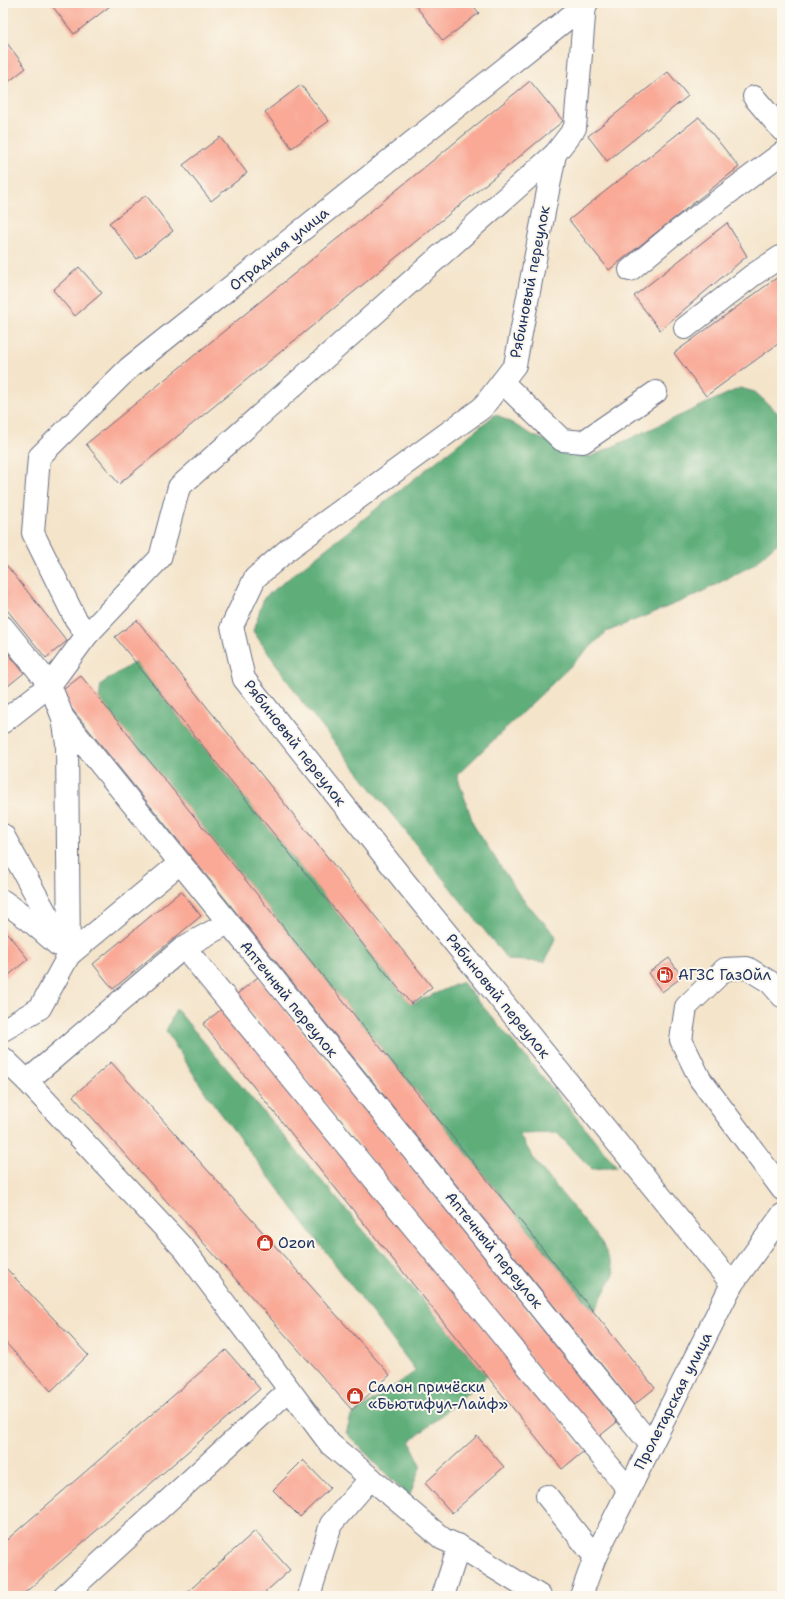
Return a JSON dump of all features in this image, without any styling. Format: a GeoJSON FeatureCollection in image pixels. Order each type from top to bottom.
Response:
{"type":"FeatureCollection","features":[{"type":"Feature","properties":{"kind":"street"},"geometry":{"type":"LineString","coordinates":[[3,722],[50,685],[87,635],[160,558],[179,487],[555,154],[575,128],[586,4]]}},
{"type":"Feature","properties":{"kind":"street","name":"Отрадная улица"},"geometry":{"type":"LineString","coordinates":[[87,635],[75,618],[33,533],[39,457],[130,368],[586,4]]}},
{"type":"Feature","properties":{"kind":"street"},"geometry":{"type":"LineString","coordinates":[[754,97],[782,130]]}},
{"type":"Feature","properties":{"kind":"street"},"geometry":{"type":"LineString","coordinates":[[630,270],[671,236],[782,153]]}},
{"type":"Feature","properties":{"kind":"street","name":"Рябиновый переулок"},"geometry":{"type":"LineString","coordinates":[[555,154],[514,365],[482,408],[291,547],[255,578],[232,626],[244,679],[410,888],[732,1284]]}},
{"type":"Feature","properties":{"kind":"street"},"geometry":{"type":"LineString","coordinates":[[685,328],[753,275],[782,256]]}},
{"type":"Feature","properties":{"kind":"street"},"geometry":{"type":"LineString","coordinates":[[502,382],[562,440],[583,442],[656,392]]}},
{"type":"Feature","properties":{"kind":"street","name":"Аптечный переулок"},"geometry":{"type":"LineString","coordinates":[[3,627],[50,685],[64,718],[651,1445]]}},
{"type":"Feature","properties":{"kind":"street"},"geometry":{"type":"LineString","coordinates":[[64,718],[67,743],[69,955]]}},
{"type":"Feature","properties":{"kind":"street"},"geometry":{"type":"LineString","coordinates":[[3,836],[69,955]]}},
{"type":"Feature","properties":{"kind":"street"},"geometry":{"type":"LineString","coordinates":[[3,1030],[40,1008],[69,955],[180,863]]}},
{"type":"Feature","properties":{"kind":"street"},"geometry":{"type":"LineString","coordinates":[[3,901],[28,919],[69,955]]}},
{"type":"Feature","properties":{"kind":"street"},"geometry":{"type":"LineString","coordinates":[[27,1081],[184,947],[228,923]]}},
{"type":"Feature","properties":{"kind":"street"},"geometry":{"type":"LineString","coordinates":[[184,947],[629,1490]]}},
{"type":"Feature","properties":{"kind":"street"},"geometry":{"type":"LineString","coordinates":[[782,996],[770,982],[747,968],[725,970],[686,1007],[681,1040],[700,1079],[782,1189]]}},
{"type":"Feature","properties":{"kind":"street"},"geometry":{"type":"LineString","coordinates":[[3,1058],[27,1081],[184,1250],[330,1444],[443,1539],[459,1546],[540,1596]]}},
{"type":"Feature","properties":{"kind":"street","name":"Пролетарская улица"},"geometry":{"type":"LineString","coordinates":[[581,1596],[595,1557],[732,1284],[782,1215]]}},
{"type":"Feature","properties":{"kind":"street"},"geometry":{"type":"LineString","coordinates":[[64,1596],[289,1390]]}},
{"type":"Feature","properties":{"kind":"street"},"geometry":{"type":"LineString","coordinates":[[309,1596],[331,1524],[370,1478]]}},
{"type":"Feature","properties":{"kind":"street"},"geometry":{"type":"LineString","coordinates":[[547,1496],[595,1557]]}},
{"type":"Feature","properties":{"kind":"street"},"geometry":{"type":"LineString","coordinates":[[443,1596],[459,1546]]}},
{"type":"Feature","properties":{"kind":"green space"},"geometry":{"type":"Polygon","coordinates":[[[740,388],[755,392],[782,417],[782,539],[753,565],[694,596],[606,632],[457,775],[474,826],[520,896],[556,936],[545,962],[508,960],[303,703],[253,631],[264,598],[496,414],[534,436],[590,457],[740,388]]]}},
{"type":"Feature","properties":{"kind":"green space"},"geometry":{"type":"Polygon","coordinates":[[[135,662],[411,1004],[462,982],[617,1167],[592,1169],[557,1133],[519,1134],[535,1161],[602,1243],[615,1272],[594,1311],[99,699],[101,684],[135,662]]]}},
{"type":"Feature","properties":{"kind":"green space"},"geometry":{"type":"Polygon","coordinates":[[[176,1009],[487,1376],[410,1442],[421,1465],[409,1497],[346,1433],[351,1416],[416,1371],[207,1095],[166,1031],[176,1009]]]}},
{"type":"Feature","properties":{"kind":"building"},"geometry":{"type":"Polygon","coordinates":[[[50,3],[108,3],[110,6],[74,34],[50,3]]]}},
{"type":"Feature","properties":{"kind":"building"},"geometry":{"type":"Polygon","coordinates":[[[418,3],[471,3],[479,13],[443,41],[415,5],[418,3]]]}},
{"type":"Feature","properties":{"kind":"building"},"geometry":{"type":"Polygon","coordinates":[[[3,38],[26,68],[3,86],[3,38]]]}},
{"type":"Feature","properties":{"kind":"building"},"geometry":{"type":"Polygon","coordinates":[[[668,72],[688,96],[607,161],[588,136],[668,72]]]}},
{"type":"Feature","properties":{"kind":"building"},"geometry":{"type":"Polygon","coordinates":[[[530,81],[563,121],[119,484],[86,444],[530,81]]]}},
{"type":"Feature","properties":{"kind":"building"},"geometry":{"type":"Polygon","coordinates":[[[301,85],[329,121],[292,148],[265,112],[301,85]]]}},
{"type":"Feature","properties":{"kind":"building"},"geometry":{"type":"Polygon","coordinates":[[[699,117],[739,167],[609,270],[569,220],[699,117]]]}},
{"type":"Feature","properties":{"kind":"building"},"geometry":{"type":"Polygon","coordinates":[[[220,137],[247,173],[211,201],[183,165],[220,137]]]}},
{"type":"Feature","properties":{"kind":"building"},"geometry":{"type":"Polygon","coordinates":[[[146,195],[173,231],[137,259],[109,223],[146,195]]]}},
{"type":"Feature","properties":{"kind":"building"},"geometry":{"type":"Polygon","coordinates":[[[727,223],[747,256],[660,330],[634,296],[727,223]]]}},
{"type":"Feature","properties":{"kind":"building"},"geometry":{"type":"Polygon","coordinates":[[[79,267],[102,293],[75,316],[53,290],[79,267]]]}},
{"type":"Feature","properties":{"kind":"building"},"geometry":{"type":"Polygon","coordinates":[[[782,274],[782,341],[706,396],[674,353],[782,274]]]}},
{"type":"Feature","properties":{"kind":"building"},"geometry":{"type":"Polygon","coordinates":[[[3,561],[67,641],[46,658],[3,605],[3,561]]]}},
{"type":"Feature","properties":{"kind":"building"},"geometry":{"type":"Polygon","coordinates":[[[137,620],[432,987],[411,1004],[115,637],[137,620]]]}},
{"type":"Feature","properties":{"kind":"building"},"geometry":{"type":"Polygon","coordinates":[[[3,647],[24,673],[3,690],[3,647]]]}},
{"type":"Feature","properties":{"kind":"building"},"geometry":{"type":"Polygon","coordinates":[[[81,676],[655,1388],[634,1405],[59,693],[81,676]]]}},
{"type":"Feature","properties":{"kind":"building"},"geometry":{"type":"Polygon","coordinates":[[[181,891],[201,916],[113,989],[93,964],[181,891]]]}},
{"type":"Feature","properties":{"kind":"building"},"geometry":{"type":"Polygon","coordinates":[[[3,928],[28,959],[3,980],[3,928]]]}},
{"type":"Feature","properties":{"kind":"building","name":"АГЗС ГазОйл"},"geometry":{"type":"Polygon","coordinates":[[[669,958],[682,977],[662,992],[648,973],[669,958]]]}},
{"type":"Feature","properties":{"kind":"building"},"geometry":{"type":"Polygon","coordinates":[[[258,977],[617,1422],[596,1439],[237,994],[258,977]]]}},
{"type":"Feature","properties":{"kind":"building"},"geometry":{"type":"Polygon","coordinates":[[[224,1007],[584,1451],[562,1469],[203,1024],[224,1007]]]}},
{"type":"Feature","properties":{"kind":"building"},"geometry":{"type":"Polygon","coordinates":[[[111,1062],[390,1375],[352,1410],[73,1096],[111,1062]]]}},
{"type":"Feature","properties":{"kind":"building"},"geometry":{"type":"Polygon","coordinates":[[[3,1265],[88,1355],[51,1391],[3,1340],[3,1265]]]}},
{"type":"Feature","properties":{"kind":"building"},"geometry":{"type":"Polygon","coordinates":[[[226,1350],[260,1389],[21,1596],[3,1596],[3,1543],[226,1350]]]}},
{"type":"Feature","properties":{"kind":"building"},"geometry":{"type":"Polygon","coordinates":[[[477,1436],[504,1467],[452,1513],[425,1483],[477,1436]]]}},
{"type":"Feature","properties":{"kind":"building"},"geometry":{"type":"Polygon","coordinates":[[[303,1460],[330,1488],[300,1517],[273,1490],[303,1460]]]}},
{"type":"Feature","properties":{"kind":"building"},"geometry":{"type":"Polygon","coordinates":[[[255,1531],[290,1570],[261,1596],[183,1596],[255,1531]]]}},
{"type":"Feature","properties":{"kind":"place","name":"АГЗС ГазОйл"},"geometry":{"type":"Point","coordinates":[665,975]}},
{"type":"Feature","properties":{"kind":"place","name":"Ozon"},"geometry":{"type":"Point","coordinates":[265,1243]}},
{"type":"Feature","properties":{"kind":"place","name":"Салон причёски «Бьютифул-Лайф»"},"geometry":{"type":"Point","coordinates":[355,1396]}}]}
